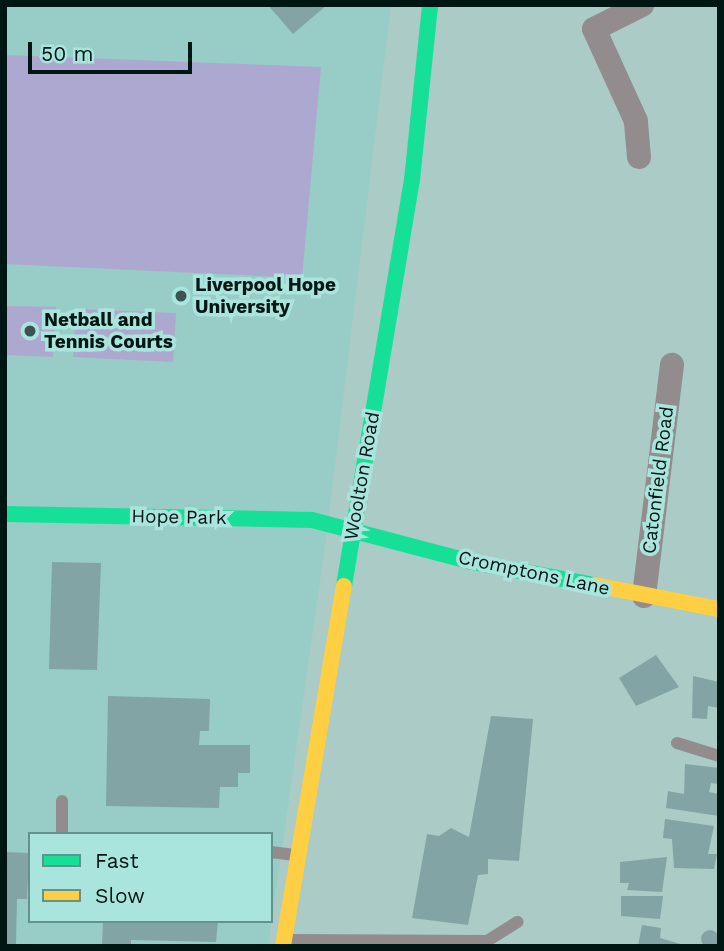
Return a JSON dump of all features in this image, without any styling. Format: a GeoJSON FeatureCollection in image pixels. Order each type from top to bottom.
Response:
{"type":"FeatureCollection","features":[{"type":"Feature","properties":{"kind":"street","name":"Woolton Road"},"geometry":{"type":"LineString","coordinates":[[283,943],[412,180],[430,5]]}},
{"type":"Feature","properties":{"kind":"street"},"geometry":{"type":"LineString","coordinates":[[639,156],[636,121],[594,29],[642,5]]}},
{"type":"Feature","properties":{"kind":"street","name":"Catonfield Road"},"geometry":{"type":"LineString","coordinates":[[644,596],[672,365]]}},
{"type":"Feature","properties":{"kind":"street","name":"Hope Park"},"geometry":{"type":"LineString","coordinates":[[5,514],[296,519],[353,527]]}},
{"type":"Feature","properties":{"kind":"street","name":"Cromptons Lane"},"geometry":{"type":"LineString","coordinates":[[353,527],[472,562],[719,609]]}},
{"type":"Feature","properties":{"kind":"lane"},"geometry":{"type":"LineString","coordinates":[[677,743],[719,756]]}},
{"type":"Feature","properties":{"kind":"lane"},"geometry":{"type":"LineString","coordinates":[[62,801],[62,832]]}},
{"type":"Feature","properties":{"kind":"lane"},"geometry":{"type":"LineString","coordinates":[[273,852],[297,855]]}},
{"type":"Feature","properties":{"kind":"lane"},"geometry":{"type":"LineString","coordinates":[[283,943],[487,941],[518,922]]}},
{"type":"Feature","properties":{"kind":"shaded area","name":"Liverpool Hope University"},"geometry":{"type":"Polygon","coordinates":[[[5,5],[391,5],[326,539],[273,911],[273,832],[28,832],[28,923],[271,923],[268,946],[5,946],[5,5]]]}},
{"type":"Feature","properties":{"kind":"shaded area"},"geometry":{"type":"Polygon","coordinates":[[[5,55],[321,67],[302,278],[5,264],[5,55]]]}},
{"type":"Feature","properties":{"kind":"shaded area","name":"Netball and Tennis Courts"},"geometry":{"type":"Polygon","coordinates":[[[5,306],[56,307],[53,357],[5,355],[5,306]]]}},
{"type":"Feature","properties":{"kind":"shaded area"},"geometry":{"type":"Polygon","coordinates":[[[76,309],[176,313],[173,362],[73,357],[76,309]]]}},
{"type":"Feature","properties":{"kind":"building"},"geometry":{"type":"Polygon","coordinates":[[[268,5],[327,5],[293,34],[268,5]]]}},
{"type":"Feature","properties":{"kind":"building"},"geometry":{"type":"Polygon","coordinates":[[[52,562],[101,563],[97,670],[49,669],[52,562]]]}},
{"type":"Feature","properties":{"kind":"building"},"geometry":{"type":"Polygon","coordinates":[[[656,655],[679,687],[636,706],[619,678],[656,655]]]}},
{"type":"Feature","properties":{"kind":"building"},"geometry":{"type":"Polygon","coordinates":[[[693,676],[719,682],[719,708],[708,706],[707,719],[692,718],[693,676]]]}},
{"type":"Feature","properties":{"kind":"building"},"geometry":{"type":"Polygon","coordinates":[[[108,696],[210,699],[209,731],[200,731],[199,745],[250,745],[250,773],[238,773],[238,787],[220,787],[219,808],[106,806],[108,696]]]}},
{"type":"Feature","properties":{"kind":"building"},"geometry":{"type":"Polygon","coordinates":[[[491,716],[533,719],[519,861],[488,859],[488,874],[478,875],[468,925],[412,918],[427,834],[439,836],[451,828],[469,837],[491,716]]]}},
{"type":"Feature","properties":{"kind":"building"},"geometry":{"type":"Polygon","coordinates":[[[685,764],[719,768],[719,784],[711,783],[709,792],[719,794],[719,816],[666,808],[668,791],[684,794],[685,764]]]}},
{"type":"Feature","properties":{"kind":"building"},"geometry":{"type":"Polygon","coordinates":[[[665,819],[714,826],[708,854],[717,854],[714,869],[674,868],[672,839],[663,838],[665,819]]]}},
{"type":"Feature","properties":{"kind":"building"},"geometry":{"type":"Polygon","coordinates":[[[5,852],[28,853],[27,899],[17,899],[16,944],[5,944],[5,852]]]}},
{"type":"Feature","properties":{"kind":"building"},"geometry":{"type":"Polygon","coordinates":[[[667,857],[662,892],[627,890],[629,883],[620,883],[620,862],[667,857]]]}},
{"type":"Feature","properties":{"kind":"building"},"geometry":{"type":"Polygon","coordinates":[[[621,896],[663,896],[660,919],[621,916],[621,896]]]}},
{"type":"Feature","properties":{"kind":"building"},"geometry":{"type":"Polygon","coordinates":[[[103,923],[218,923],[216,942],[131,940],[131,946],[102,946],[103,923]]]}},
{"type":"Feature","properties":{"kind":"building"},"geometry":{"type":"Polygon","coordinates":[[[642,925],[661,928],[660,938],[687,946],[638,946],[642,925]]]}},
{"type":"Feature","properties":{"kind":"building"},"geometry":{"type":"Polygon","coordinates":[[[710,930],[716,933],[719,939],[716,945],[710,948],[704,945],[701,939],[704,933],[710,930]]]}},
{"type":"Feature","properties":{"kind":"traffic: fast"},"geometry":{"type":"LineString","coordinates":[[344,586],[412,180],[430,5]]}},
{"type":"Feature","properties":{"kind":"traffic: fast"},"geometry":{"type":"LineString","coordinates":[[5,514],[312,520],[472,562],[595,585]]}},
{"type":"Feature","properties":{"kind":"traffic: slow"},"geometry":{"type":"LineString","coordinates":[[595,585],[719,609]]}},
{"type":"Feature","properties":{"kind":"traffic: slow"},"geometry":{"type":"LineString","coordinates":[[283,946],[344,586]]}},
{"type":"Feature","properties":{"kind":"place","name":"Liverpool Hope University"},"geometry":{"type":"Point","coordinates":[181,296]}},
{"type":"Feature","properties":{"kind":"place","name":"Netball and Tennis Courts"},"geometry":{"type":"Point","coordinates":[30,331]}}]}
